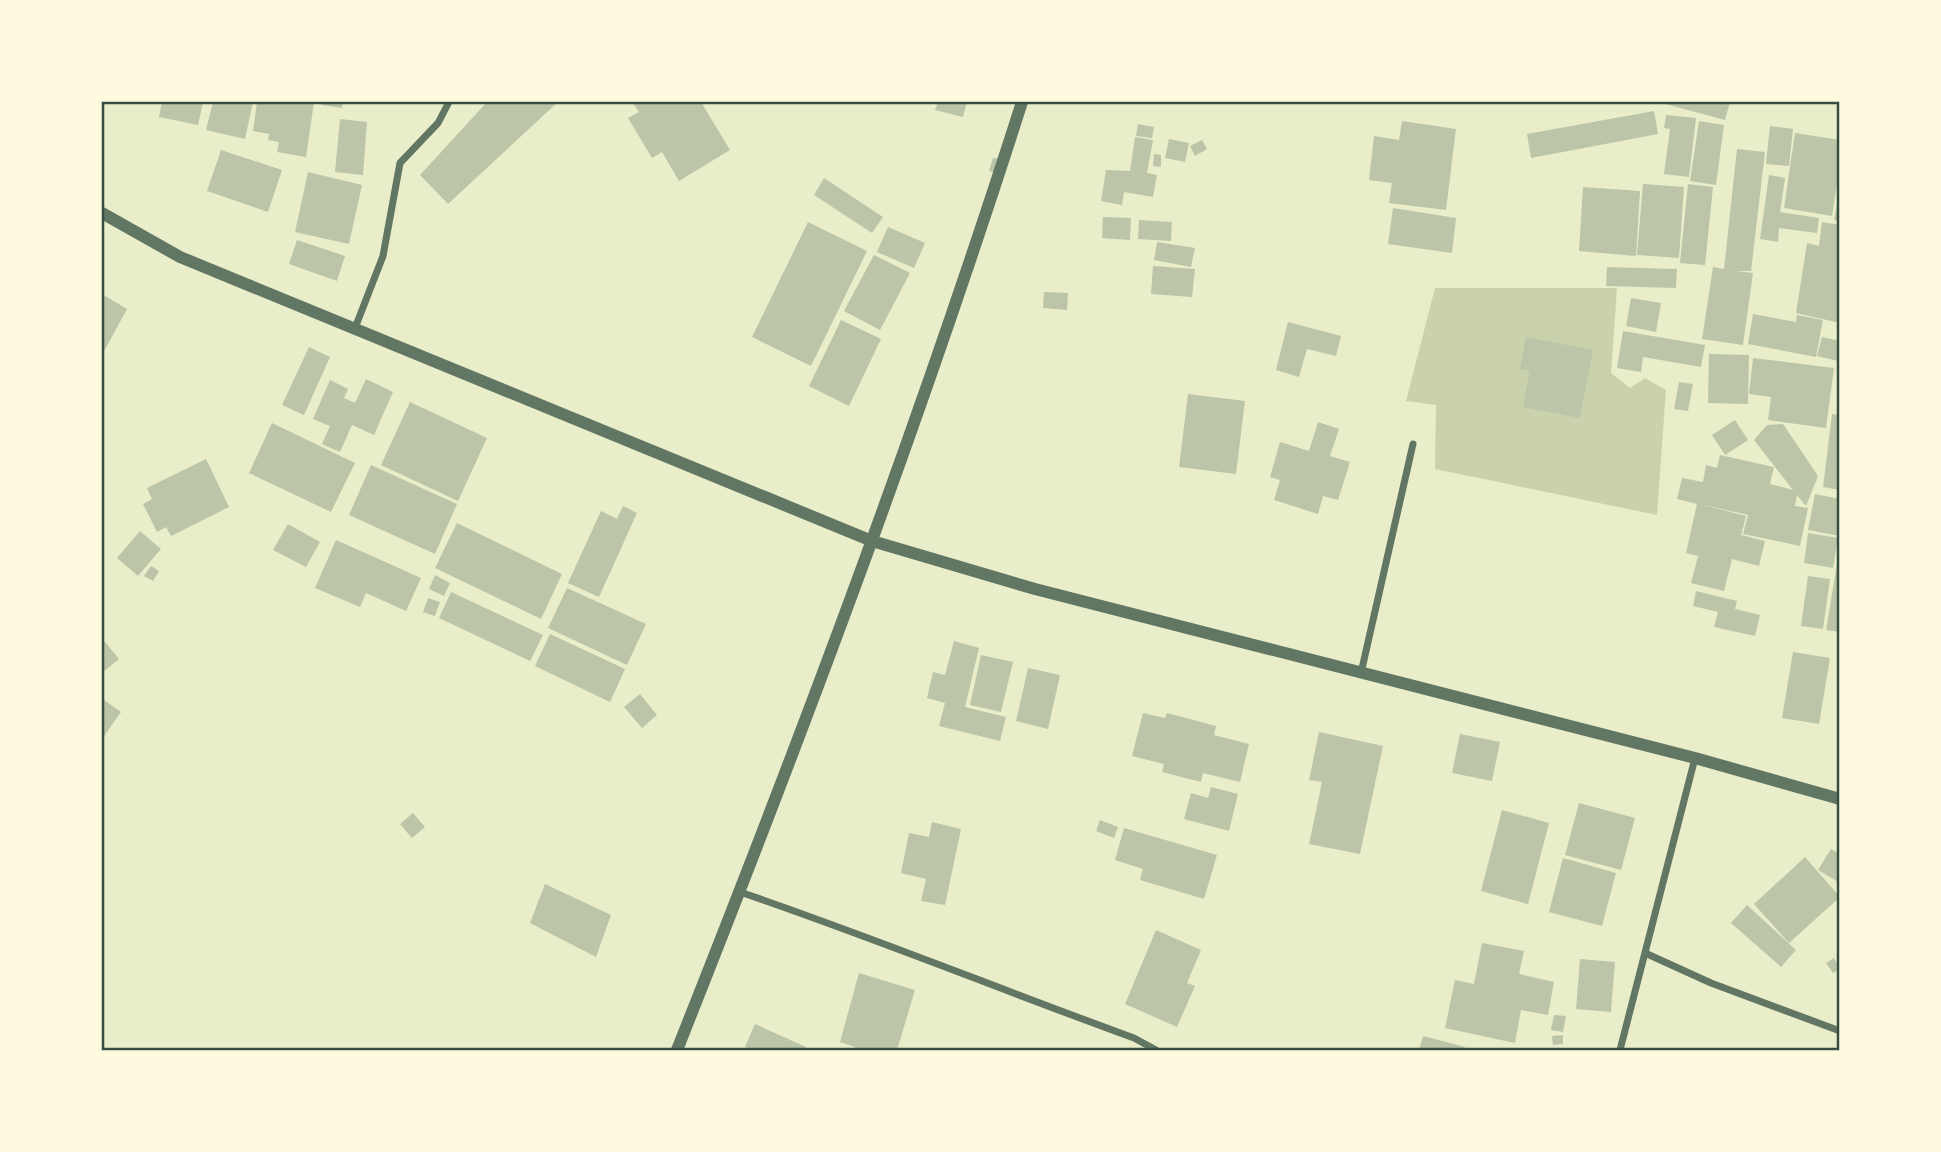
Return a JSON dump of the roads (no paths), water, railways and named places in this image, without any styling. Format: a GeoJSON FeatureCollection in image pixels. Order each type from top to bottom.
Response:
{"type":"FeatureCollection","features":[{"type":"Feature","properties":{"kind":"street"},"geometry":{"type":"LineString","coordinates":[[355,328],[383,256],[400,163],[438,123],[449,102]]}},
{"type":"Feature","properties":{"kind":"street"},"geometry":{"type":"LineString","coordinates":[[677,1051],[872,541],[985,217],[1022,102]]}},
{"type":"Feature","properties":{"kind":"street"},"geometry":{"type":"LineString","coordinates":[[102,213],[180,257],[872,541],[1035,589],[1695,758],[1839,799]]}},
{"type":"Feature","properties":{"kind":"street"},"geometry":{"type":"LineString","coordinates":[[1361,673],[1413,444]]}},
{"type":"Feature","properties":{"kind":"street"},"geometry":{"type":"LineString","coordinates":[[1620,1051],[1695,758]]}},
{"type":"Feature","properties":{"kind":"street"},"geometry":{"type":"LineString","coordinates":[[740,892],[850,929],[951,971],[1134,1038],[1156,1051]]}},
{"type":"Feature","properties":{"kind":"street"},"geometry":{"type":"LineString","coordinates":[[1645,953],[1712,983],[1839,1031]]}}]}
